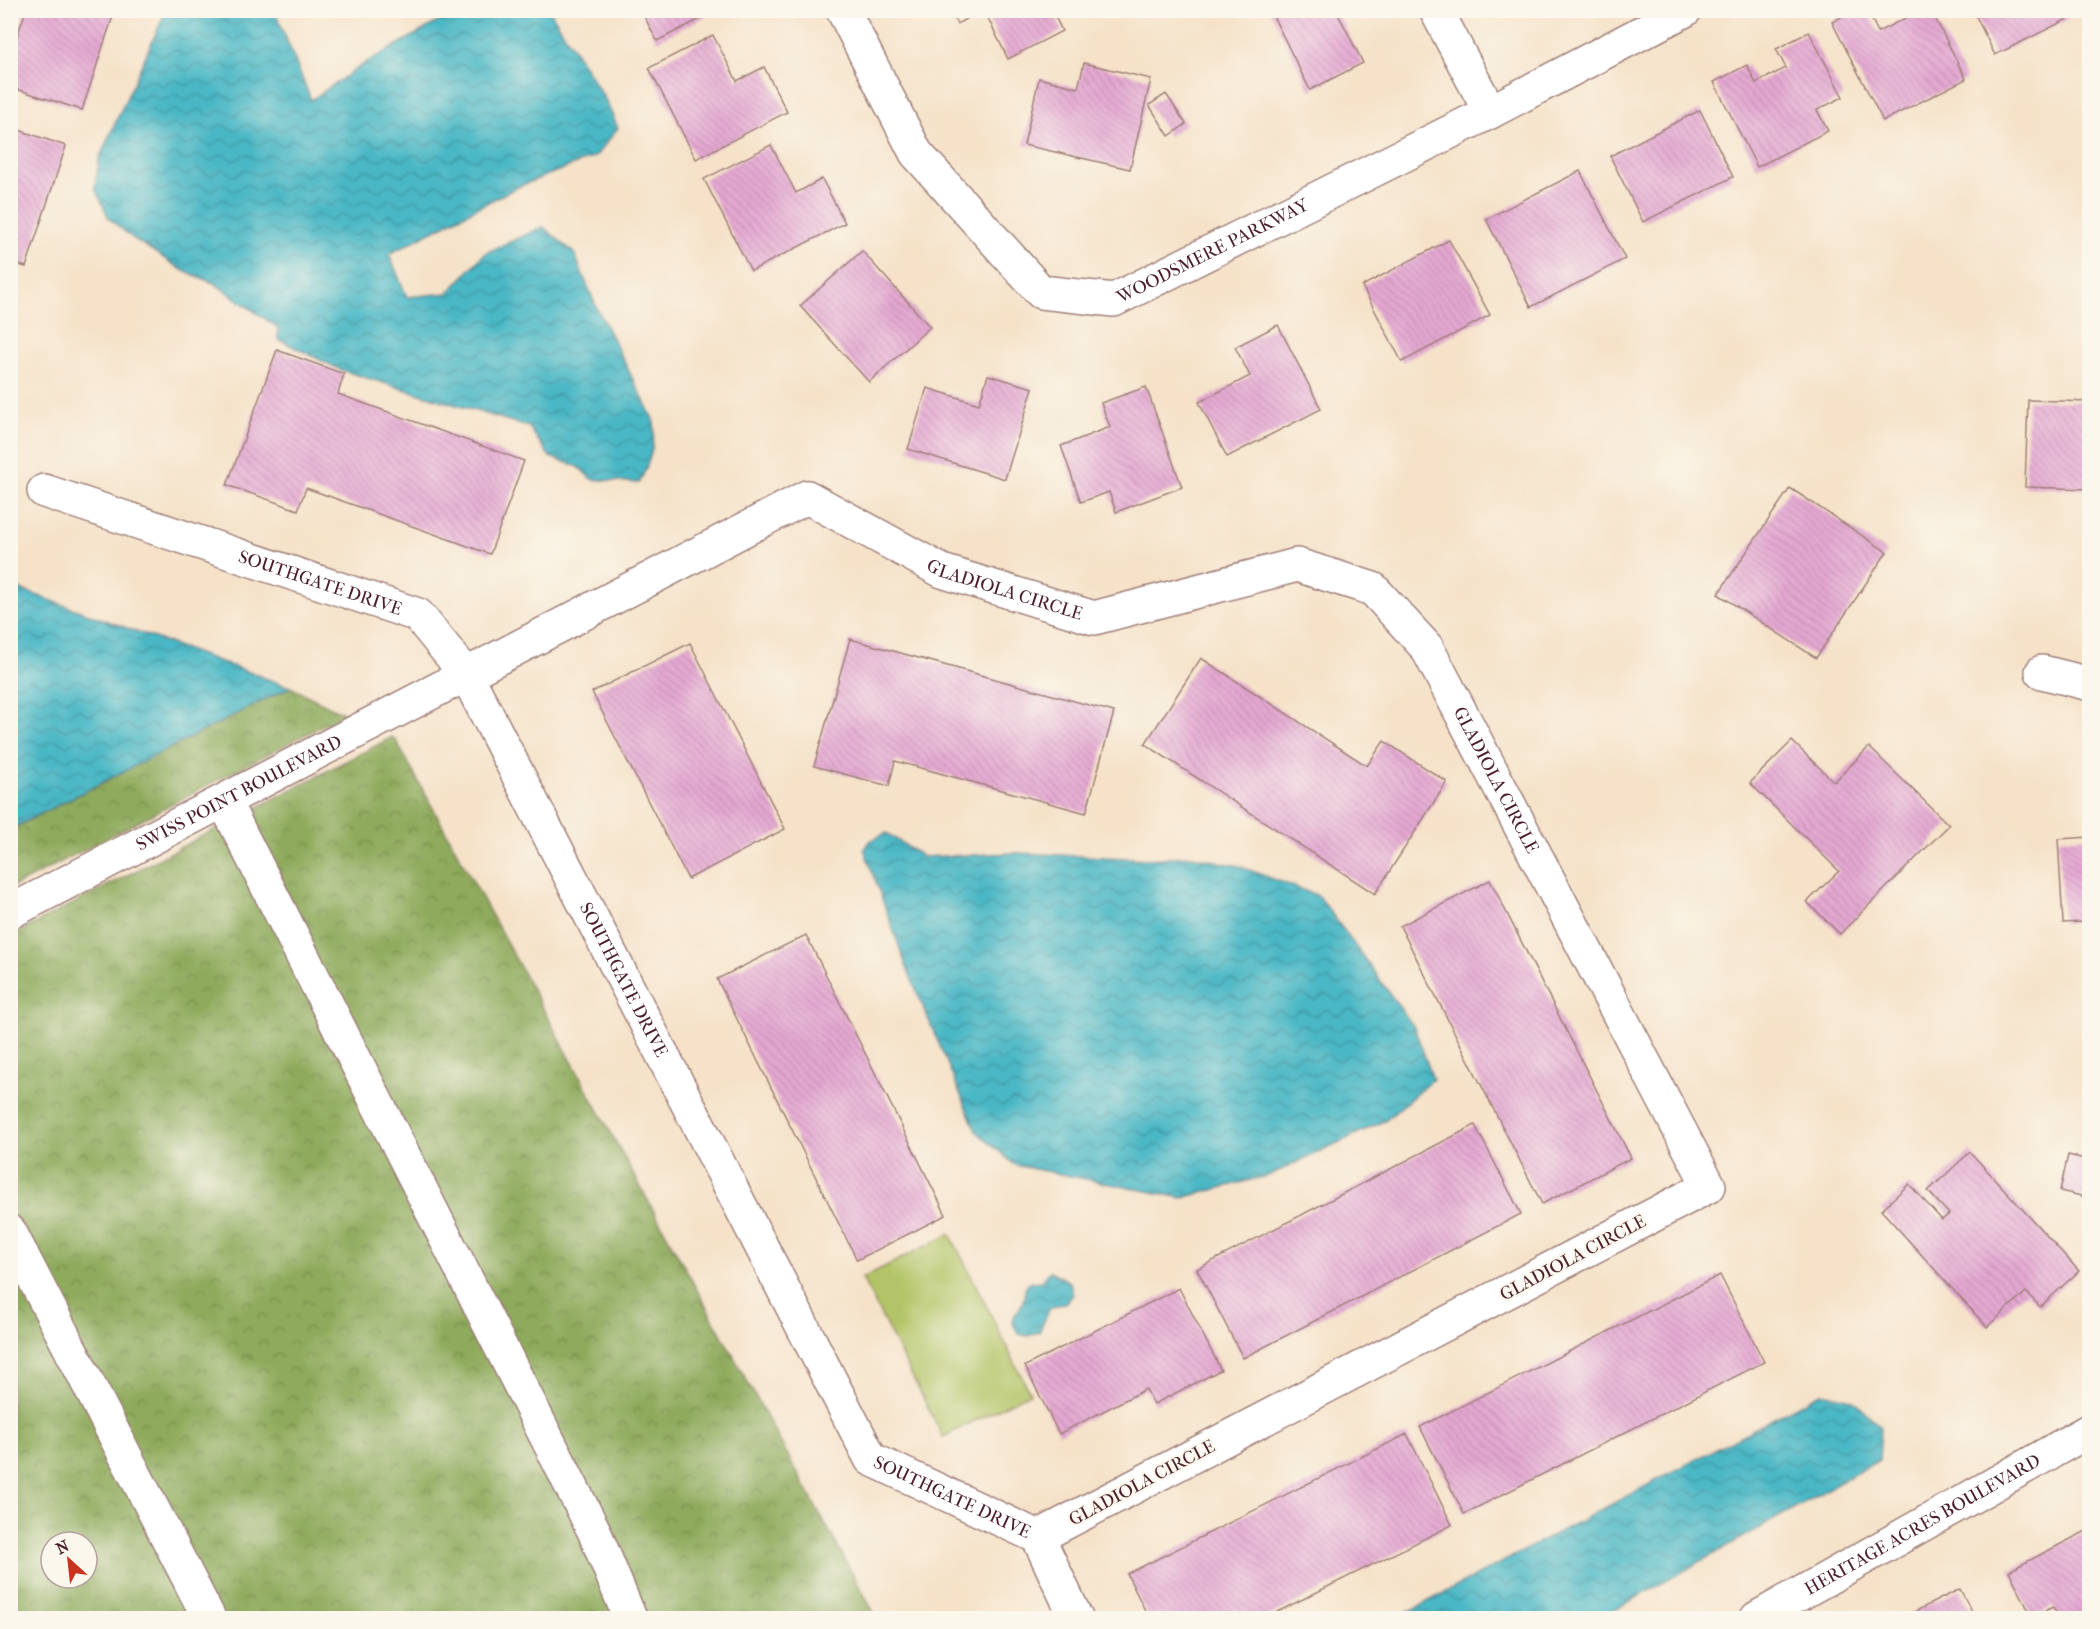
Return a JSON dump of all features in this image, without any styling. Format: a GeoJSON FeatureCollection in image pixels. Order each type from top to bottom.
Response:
{"type":"FeatureCollection","features":[{"type":"Feature","properties":{"kind":"street","name":"WOODSMERE PARKWAY"},"geometry":{"type":"LineString","coordinates":[[843,10],[916,153],[1041,292],[1114,300],[1490,112],[1685,10]]}},
{"type":"Feature","properties":{"kind":"street"},"geometry":{"type":"LineString","coordinates":[[1436,10],[1490,112]]}},
{"type":"Feature","properties":{"kind":"street","name":"SOUTHGATE DRIVE"},"geometry":{"type":"LineString","coordinates":[[44,491],[418,615],[466,674],[871,1460],[1038,1537],[1076,1618]]}},
{"type":"Feature","properties":{"kind":"street","name":"GLADIOLA CIRCLE"},"geometry":{"type":"LineString","coordinates":[[466,674],[807,497],[942,571],[1094,618],[1297,565],[1373,589],[1427,648],[1709,1186],[1038,1537]]}},
{"type":"Feature","properties":{"kind":"street"},"geometry":{"type":"LineString","coordinates":[[2042,672],[2090,684]]}},
{"type":"Feature","properties":{"kind":"street","name":"SWISS POINT BOULEVARD"},"geometry":{"type":"LineString","coordinates":[[10,912],[466,674]]}},
{"type":"Feature","properties":{"kind":"street"},"geometry":{"type":"LineString","coordinates":[[224,801],[594,1531],[630,1618]]}},
{"type":"Feature","properties":{"kind":"street"},"geometry":{"type":"LineString","coordinates":[[10,1233],[209,1618]]}},
{"type":"Feature","properties":{"kind":"street","name":"HERITAGE ACRES BOULEVARD"},"geometry":{"type":"LineString","coordinates":[[1757,1618],[2090,1430]]}},
{"type":"Feature","properties":{"kind":"green space"},"geometry":{"type":"Polygon","coordinates":[[[290,687],[345,714],[11,888],[11,829],[290,687]]]}},
{"type":"Feature","properties":{"kind":"green space"},"geometry":{"type":"Polygon","coordinates":[[[392,737],[877,1618],[11,1618],[11,936],[392,737]]]}},
{"type":"Feature","properties":{"kind":"green space"},"geometry":{"type":"Polygon","coordinates":[[[950,1234],[1030,1393],[943,1437],[862,1278],[950,1234]]]}},
{"type":"Feature","properties":{"kind":"water"},"geometry":{"type":"Polygon","coordinates":[[[166,11],[275,11],[311,100],[367,62],[457,11],[550,11],[605,99],[618,128],[596,156],[515,188],[389,254],[407,297],[448,293],[485,253],[543,227],[574,253],[595,304],[654,421],[651,453],[639,483],[591,479],[579,467],[550,457],[529,427],[341,370],[278,339],[278,328],[214,283],[184,271],[131,237],[109,218],[95,188],[99,159],[166,11]]]}},
{"type":"Feature","properties":{"kind":"water"},"geometry":{"type":"Polygon","coordinates":[[[11,586],[290,687],[11,829],[11,586]]]}},
{"type":"Feature","properties":{"kind":"water"},"geometry":{"type":"Polygon","coordinates":[[[886,833],[923,857],[1016,853],[1149,859],[1191,856],[1239,866],[1319,896],[1414,1027],[1433,1079],[1386,1120],[1270,1175],[1182,1198],[1015,1165],[976,1131],[908,971],[864,849],[870,841],[886,833]]]}},
{"type":"Feature","properties":{"kind":"water"},"geometry":{"type":"Polygon","coordinates":[[[1050,1271],[1070,1282],[1073,1295],[1065,1303],[1050,1308],[1039,1332],[1029,1336],[1019,1334],[1013,1319],[1022,1304],[1026,1287],[1030,1283],[1042,1281],[1050,1271]]]}},
{"type":"Feature","properties":{"kind":"water"},"geometry":{"type":"Polygon","coordinates":[[[1821,1393],[1852,1399],[1881,1427],[1879,1460],[1601,1618],[1397,1618],[1821,1393]]]}},
{"type":"Feature","properties":{"kind":"building"},"geometry":{"type":"Polygon","coordinates":[[[26,10],[115,10],[82,110],[10,87],[10,57],[26,10]]]}},
{"type":"Feature","properties":{"kind":"building"},"geometry":{"type":"Polygon","coordinates":[[[641,10],[718,10],[657,41],[641,10]]]}},
{"type":"Feature","properties":{"kind":"building"},"geometry":{"type":"Polygon","coordinates":[[[950,10],[982,10],[957,24],[950,10]]]}},
{"type":"Feature","properties":{"kind":"building"},"geometry":{"type":"Polygon","coordinates":[[[984,10],[1052,10],[1062,31],[1008,59],[984,10]]]}},
{"type":"Feature","properties":{"kind":"building"},"geometry":{"type":"Polygon","coordinates":[[[1270,10],[1336,10],[1363,63],[1310,90],[1270,10]]]}},
{"type":"Feature","properties":{"kind":"building"},"geometry":{"type":"Polygon","coordinates":[[[1854,10],[1867,10],[1878,32],[1921,10],[1931,10],[1966,79],[1883,121],[1832,22],[1854,10]]]}},
{"type":"Feature","properties":{"kind":"building"},"geometry":{"type":"Polygon","coordinates":[[[1973,10],[2064,10],[2068,19],[1995,55],[1973,10]]]}},
{"type":"Feature","properties":{"kind":"building"},"geometry":{"type":"Polygon","coordinates":[[[1809,32],[1843,97],[1817,110],[1828,131],[1757,167],[1714,82],[1747,65],[1756,83],[1786,68],[1776,49],[1809,32]]]}},
{"type":"Feature","properties":{"kind":"building"},"geometry":{"type":"Polygon","coordinates":[[[713,35],[737,81],[764,67],[787,112],[696,159],[649,68],[713,35]]]}},
{"type":"Feature","properties":{"kind":"building"},"geometry":{"type":"Polygon","coordinates":[[[1084,63],[1151,79],[1130,169],[1024,145],[1039,78],[1078,88],[1084,63]]]}},
{"type":"Feature","properties":{"kind":"building"},"geometry":{"type":"Polygon","coordinates":[[[1166,94],[1186,124],[1169,136],[1149,105],[1166,94]]]}},
{"type":"Feature","properties":{"kind":"building"},"geometry":{"type":"Polygon","coordinates":[[[1700,110],[1733,177],[1643,222],[1610,156],[1700,110]]]}},
{"type":"Feature","properties":{"kind":"building"},"geometry":{"type":"Polygon","coordinates":[[[10,127],[66,146],[26,267],[10,262],[10,127]]]}},
{"type":"Feature","properties":{"kind":"building"},"geometry":{"type":"Polygon","coordinates":[[[771,145],[796,193],[822,179],[845,223],[751,271],[704,179],[771,145]]]}},
{"type":"Feature","properties":{"kind":"building"},"geometry":{"type":"Polygon","coordinates":[[[1580,171],[1625,259],[1531,307],[1486,219],[1580,171]]]}},
{"type":"Feature","properties":{"kind":"building"},"geometry":{"type":"Polygon","coordinates":[[[1449,240],[1490,315],[1402,362],[1362,286],[1449,240]]]}},
{"type":"Feature","properties":{"kind":"building"},"geometry":{"type":"Polygon","coordinates":[[[862,251],[930,327],[869,382],[800,306],[862,251]]]}},
{"type":"Feature","properties":{"kind":"building"},"geometry":{"type":"Polygon","coordinates":[[[1278,325],[1321,409],[1227,457],[1199,402],[1250,376],[1235,347],[1278,325]]]}},
{"type":"Feature","properties":{"kind":"building"},"geometry":{"type":"Polygon","coordinates":[[[277,350],[344,374],[338,394],[524,461],[490,554],[306,488],[298,510],[227,485],[277,350]]]}},
{"type":"Feature","properties":{"kind":"building"},"geometry":{"type":"Polygon","coordinates":[[[988,375],[1033,388],[1005,479],[908,449],[927,388],[979,404],[988,375]]]}},
{"type":"Feature","properties":{"kind":"building"},"geometry":{"type":"Polygon","coordinates":[[[1146,387],[1182,487],[1116,512],[1109,492],[1081,502],[1061,446],[1110,427],[1101,403],[1146,387]]]}},
{"type":"Feature","properties":{"kind":"building"},"geometry":{"type":"Polygon","coordinates":[[[2028,400],[2090,402],[2090,489],[2025,487],[2028,400]]]}},
{"type":"Feature","properties":{"kind":"building"},"geometry":{"type":"Polygon","coordinates":[[[1790,488],[1887,552],[1816,658],[1718,594],[1790,488]]]}},
{"type":"Feature","properties":{"kind":"building"},"geometry":{"type":"Polygon","coordinates":[[[850,639],[1114,712],[1086,813],[895,761],[889,786],[814,766],[850,639]]]}},
{"type":"Feature","properties":{"kind":"building"},"geometry":{"type":"Polygon","coordinates":[[[690,643],[785,829],[688,879],[592,692],[690,643]]]}},
{"type":"Feature","properties":{"kind":"building"},"geometry":{"type":"Polygon","coordinates":[[[1201,658],[1367,766],[1384,741],[1447,782],[1375,894],[1145,744],[1201,658]]]}},
{"type":"Feature","properties":{"kind":"building"},"geometry":{"type":"Polygon","coordinates":[[[1792,741],[1834,782],[1869,747],[1949,825],[1840,934],[1807,902],[1839,871],[1750,783],[1792,741]]]}},
{"type":"Feature","properties":{"kind":"building"},"geometry":{"type":"Polygon","coordinates":[[[2090,837],[2090,952],[2085,952],[2083,922],[2063,923],[2058,839],[2090,837]]]}},
{"type":"Feature","properties":{"kind":"building"},"geometry":{"type":"Polygon","coordinates":[[[1490,880],[1631,1158],[1542,1204],[1400,926],[1490,880]]]}},
{"type":"Feature","properties":{"kind":"building"},"geometry":{"type":"Polygon","coordinates":[[[806,935],[946,1215],[857,1260],[717,979],[806,935]]]}},
{"type":"Feature","properties":{"kind":"building"},"geometry":{"type":"Polygon","coordinates":[[[1475,1125],[1521,1214],[1243,1358],[1197,1269],[1475,1125]]]}},
{"type":"Feature","properties":{"kind":"building"},"geometry":{"type":"Polygon","coordinates":[[[1970,1152],[2079,1271],[2040,1307],[2026,1292],[1987,1327],[1881,1210],[1909,1184],[1942,1220],[1949,1214],[1928,1191],[1970,1152]]]}},
{"type":"Feature","properties":{"kind":"building"},"geometry":{"type":"Polygon","coordinates":[[[2068,1155],[2090,1160],[2090,1198],[2060,1191],[2068,1155]]]}},
{"type":"Feature","properties":{"kind":"building"},"geometry":{"type":"Polygon","coordinates":[[[1720,1275],[1764,1362],[1464,1514],[1420,1427],[1720,1275]]]}},
{"type":"Feature","properties":{"kind":"building"},"geometry":{"type":"Polygon","coordinates":[[[1179,1288],[1221,1370],[1154,1404],[1146,1389],[1059,1434],[1025,1366],[1179,1288]]]}},
{"type":"Feature","properties":{"kind":"building"},"geometry":{"type":"Polygon","coordinates":[[[1407,1434],[1452,1525],[1265,1618],[1149,1618],[1127,1574],[1407,1434]]]}},
{"type":"Feature","properties":{"kind":"building"},"geometry":{"type":"Polygon","coordinates":[[[2090,1529],[2090,1618],[2059,1618],[2053,1607],[2032,1617],[2009,1571],[2090,1529]]]}},
{"type":"Feature","properties":{"kind":"building"},"geometry":{"type":"Polygon","coordinates":[[[1960,1589],[1975,1618],[1902,1618],[1960,1589]]]}}]}
